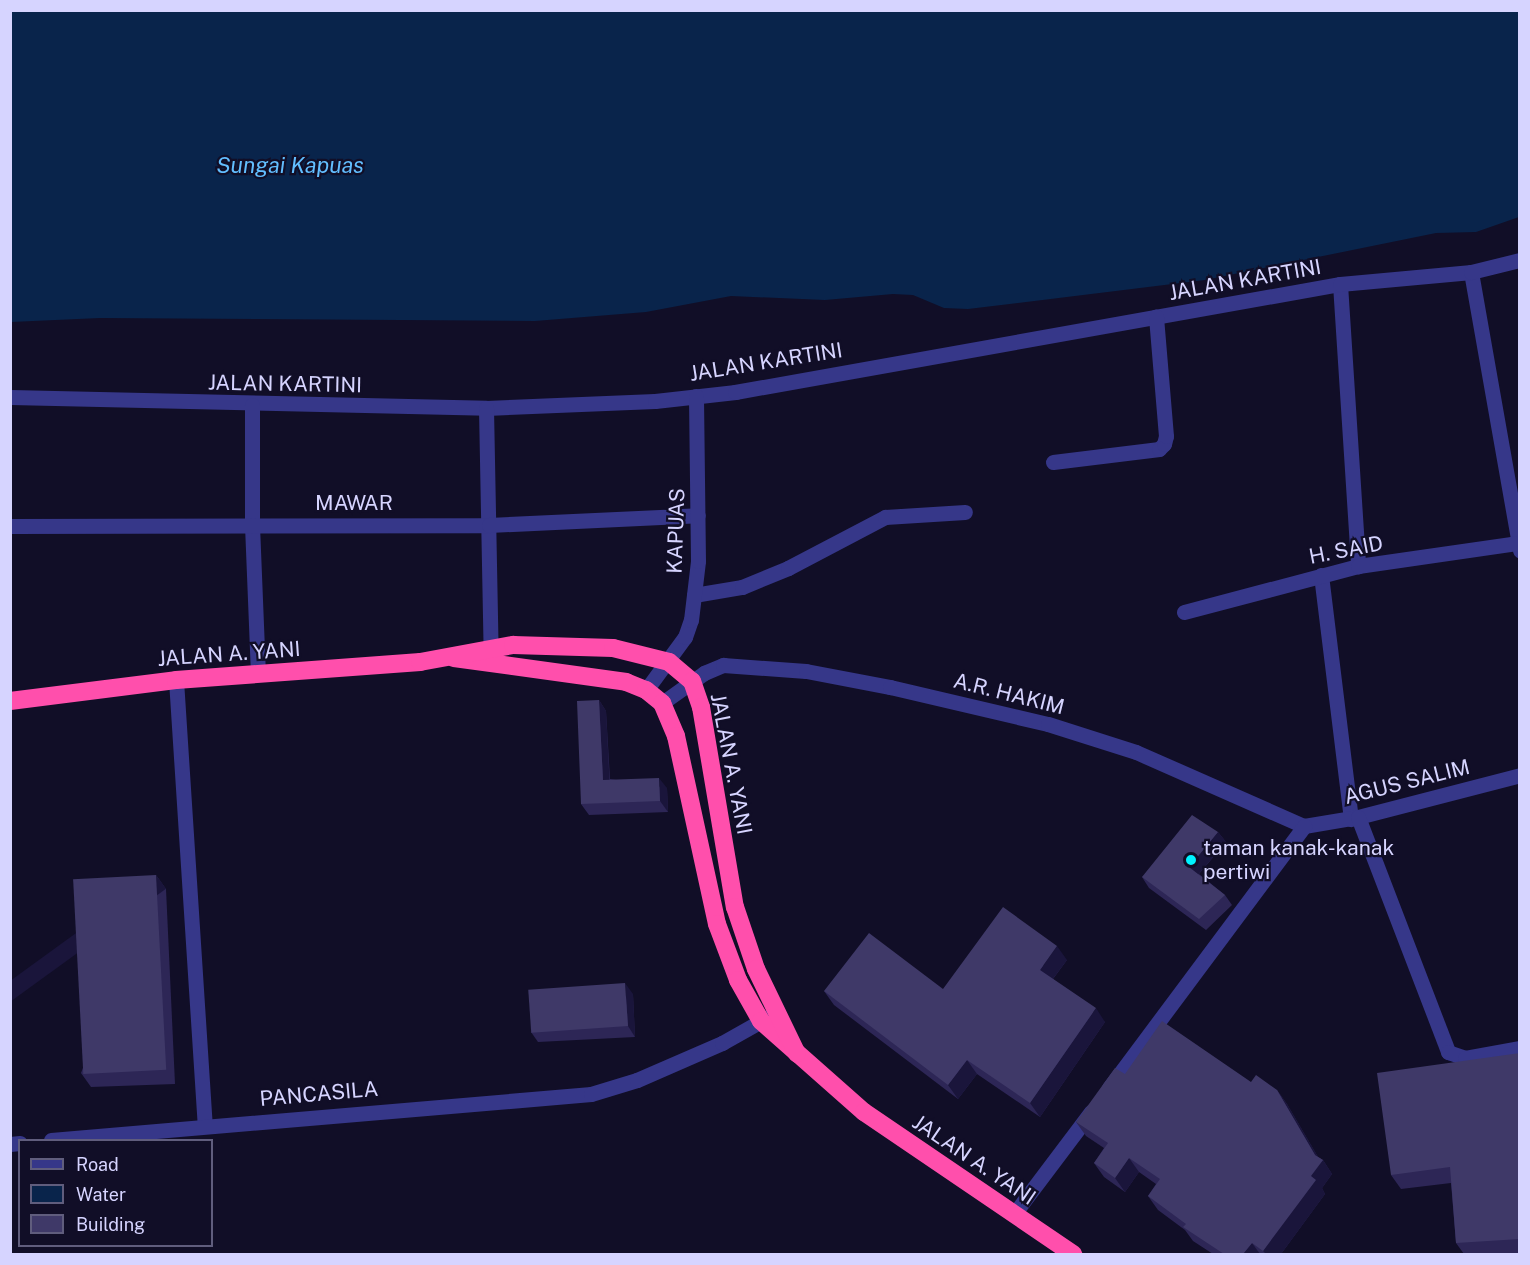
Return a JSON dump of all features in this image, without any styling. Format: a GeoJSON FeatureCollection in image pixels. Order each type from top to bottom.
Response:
{"type":"FeatureCollection","features":[{"type":"Feature","properties":{"kind":"highway","name":"JALAN A. YANI"},"geometry":{"type":"LineString","coordinates":[[10,701],[176,680],[453,658],[491,646],[602,647],[669,662],[692,681],[701,707],[735,907],[756,969],[797,1054]]}},
{"type":"Feature","properties":{"kind":"highway","name":"JALAN A. YANI"},"geometry":{"type":"LineString","coordinates":[[453,658],[490,666],[575,674],[626,682],[646,690],[662,703],[676,736],[717,924],[738,980],[761,1021],[849,1101],[1073,1254]]}},
{"type":"Feature","properties":{"kind":"street","name":"JALAN KARTINI"},"geometry":{"type":"LineString","coordinates":[[10,397],[252,405],[486,408],[696,396],[1340,284],[1471,272],[1520,260]]}},
{"type":"Feature","properties":{"kind":"street"},"geometry":{"type":"LineString","coordinates":[[1471,272],[1519,547]]}},
{"type":"Feature","properties":{"kind":"street"},"geometry":{"type":"LineString","coordinates":[[1340,284],[1358,567]]}},
{"type":"Feature","properties":{"kind":"street"},"geometry":{"type":"LineString","coordinates":[[1053,462],[1159,449],[1164,444],[1167,436],[1156,316]]}},
{"type":"Feature","properties":{"kind":"street","name":"KAPUAS"},"geometry":{"type":"LineString","coordinates":[[646,690],[669,662],[685,637],[694,595],[698,515],[696,396]]}},
{"type":"Feature","properties":{"kind":"street"},"geometry":{"type":"LineString","coordinates":[[252,405],[252,525],[258,674]]}},
{"type":"Feature","properties":{"kind":"street"},"geometry":{"type":"LineString","coordinates":[[486,408],[490,666]]}},
{"type":"Feature","properties":{"kind":"street"},"geometry":{"type":"LineString","coordinates":[[694,595],[742,587],[778,572],[885,517],[965,512]]}},
{"type":"Feature","properties":{"kind":"street","name":"MAWAR"},"geometry":{"type":"LineString","coordinates":[[10,526],[489,525],[698,515]]}},
{"type":"Feature","properties":{"kind":"street","name":"H. SAID"},"geometry":{"type":"LineString","coordinates":[[1184,612],[1358,567],[1519,547]]}},
{"type":"Feature","properties":{"kind":"street"},"geometry":{"type":"LineString","coordinates":[[1321,575],[1354,818],[1448,1052],[1465,1059],[1520,1048]]}},
{"type":"Feature","properties":{"kind":"street","name":"A.R. HAKIM"},"geometry":{"type":"LineString","coordinates":[[662,703],[692,681],[723,665],[788,669],[890,687],[1048,723],[1136,752],[1304,826]]}},
{"type":"Feature","properties":{"kind":"street"},"geometry":{"type":"LineString","coordinates":[[176,680],[205,1125]]}},
{"type":"Feature","properties":{"kind":"street","name":"AGUS SALIM"},"geometry":{"type":"LineString","coordinates":[[1304,826],[1354,818],[1520,775]]}},
{"type":"Feature","properties":{"kind":"street"},"geometry":{"type":"LineString","coordinates":[[1014,1214],[1304,826]]}},
{"type":"Feature","properties":{"kind":"street","name":"PANCASILA"},"geometry":{"type":"LineString","coordinates":[[61,1139],[591,1094],[637,1080],[778,1012]]}},
{"type":"Feature","properties":{"kind":"water","name":"Sungai Kapuas"},"geometry":{"type":"Polygon","coordinates":[[[11,10],[1519,11],[1519,217],[1476,232],[1436,233],[1205,280],[968,309],[944,308],[913,295],[893,294],[825,300],[731,296],[646,312],[535,321],[100,318],[11,322],[11,10]]]}},
{"type":"Feature","properties":{"kind":"building"},"geometry":{"type":"Polygon","coordinates":[[[599,700],[603,780],[659,778],[660,801],[581,804],[577,701],[599,700]]]}},
{"type":"Feature","properties":{"kind":"building","name":"taman kanak-kanak pertiwi"},"geometry":{"type":"Polygon","coordinates":[[[1192,815],[1218,832],[1189,867],[1225,895],[1199,919],[1142,877],[1192,815]]]}},
{"type":"Feature","properties":{"kind":"building"},"geometry":{"type":"Polygon","coordinates":[[[156,875],[166,1070],[83,1074],[73,879],[156,875]]]}},
{"type":"Feature","properties":{"kind":"building"},"geometry":{"type":"Polygon","coordinates":[[[1003,907],[1057,946],[1040,970],[1096,1008],[1030,1103],[967,1060],[948,1085],[824,991],[869,933],[943,989],[1003,907]]]}},
{"type":"Feature","properties":{"kind":"building"},"geometry":{"type":"Polygon","coordinates":[[[625,983],[628,1026],[531,1033],[528,990],[625,983]]]}},
{"type":"Feature","properties":{"kind":"building"},"geometry":{"type":"Polygon","coordinates":[[[1162,1021],[1251,1082],[1256,1075],[1277,1090],[1315,1155],[1323,1160],[1311,1176],[1316,1180],[1263,1251],[1252,1243],[1243,1254],[1224,1254],[1183,1227],[1186,1224],[1148,1196],[1160,1179],[1129,1158],[1115,1178],[1094,1163],[1108,1143],[1076,1122],[1115,1068],[1125,1074],[1162,1021]]]}},
{"type":"Feature","properties":{"kind":"building"},"geometry":{"type":"Polygon","coordinates":[[[1520,1053],[1520,1239],[1456,1243],[1450,1167],[1391,1175],[1377,1073],[1520,1053]]]}},
{"type":"Feature","properties":{"kind":"place","name":"taman kanak-kanak pertiwi"},"geometry":{"type":"Point","coordinates":[1191,860]}}]}
